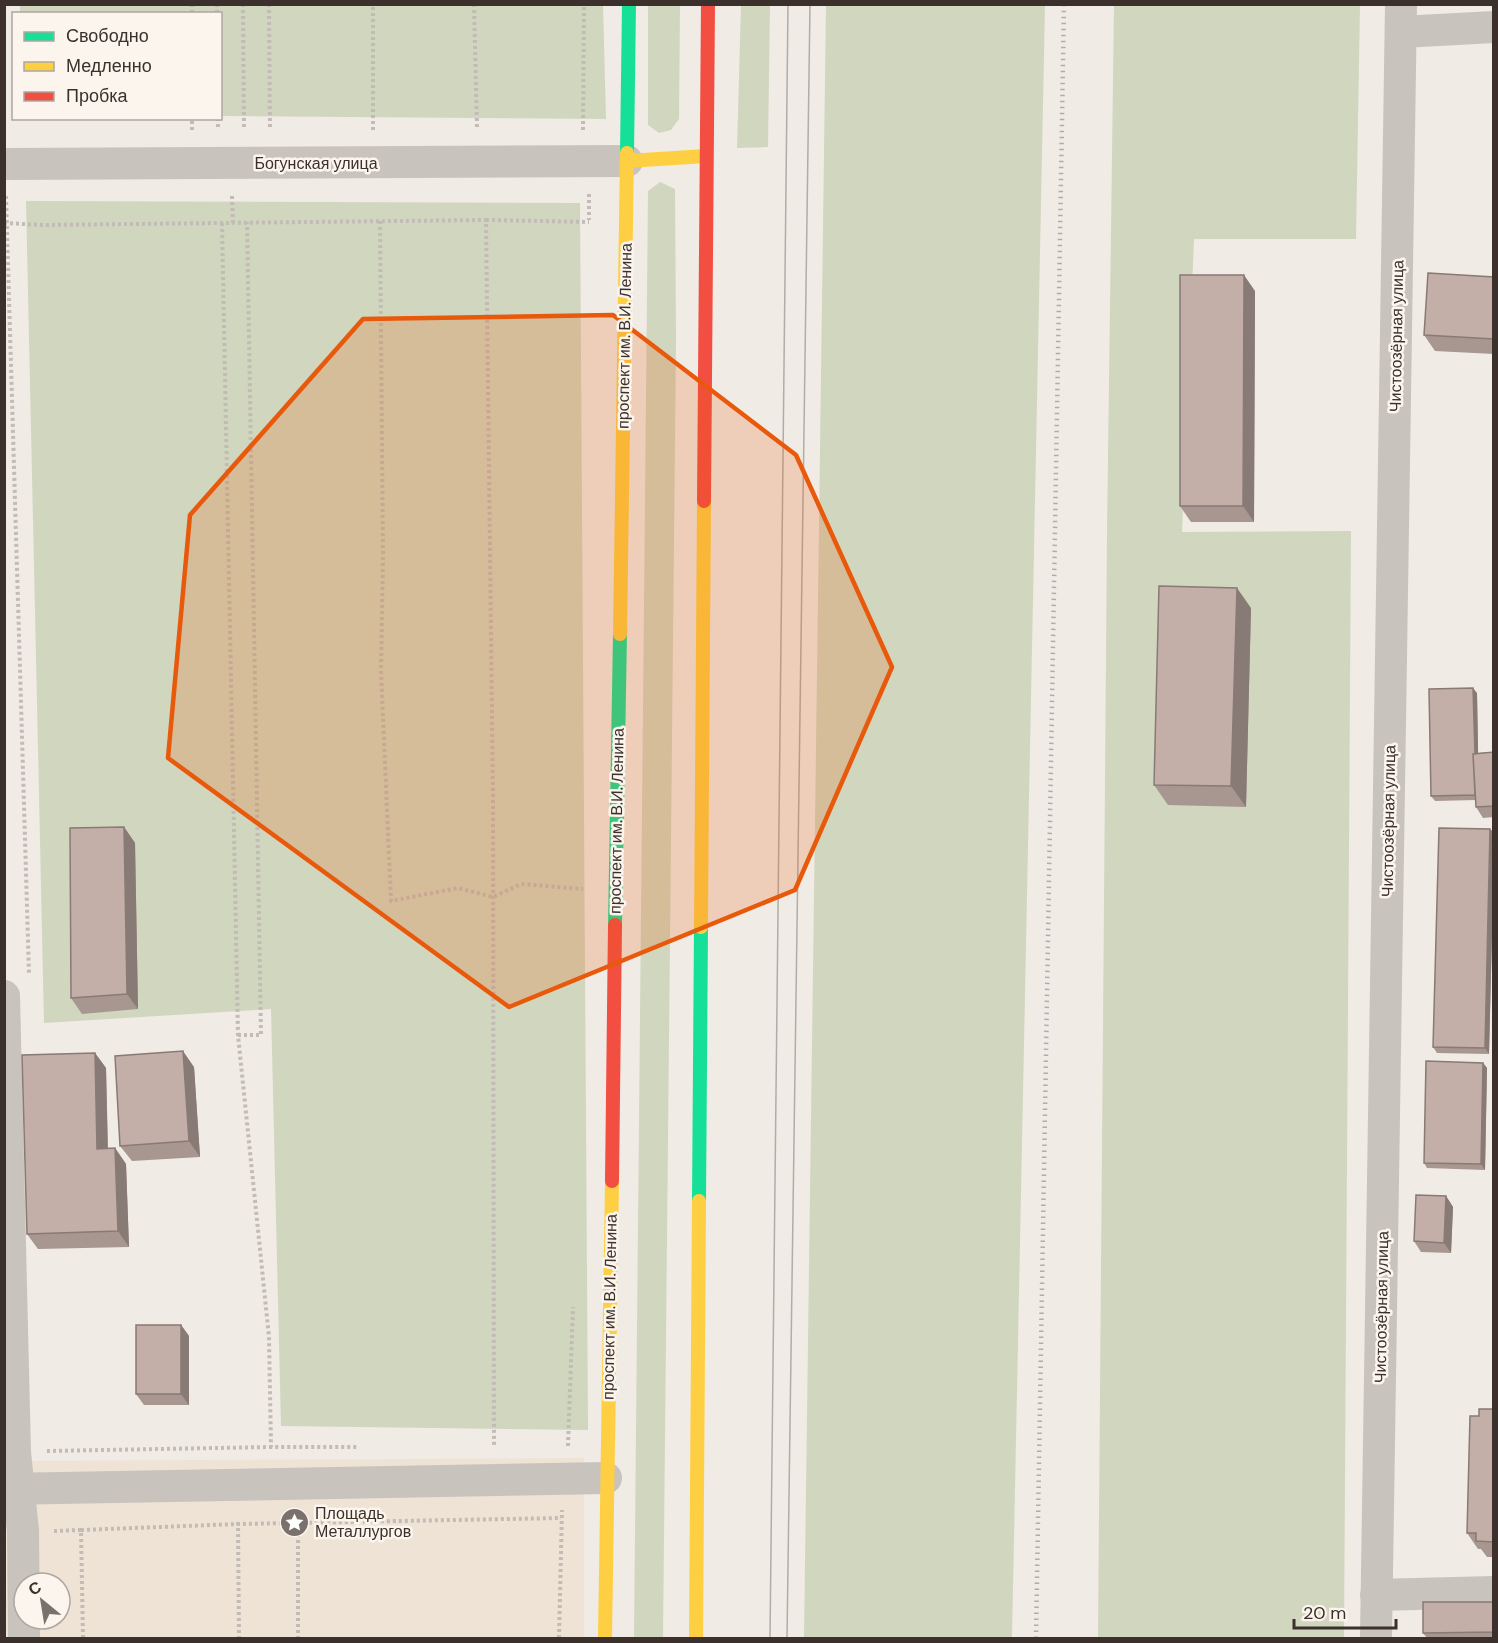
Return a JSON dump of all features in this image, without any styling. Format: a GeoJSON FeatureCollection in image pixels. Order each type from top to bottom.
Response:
{"type":"FeatureCollection","features":[{"type":"Feature","properties":{"kind":"main road","name":"проспект им. В.И. Ленина"},"geometry":{"type":"LineString","coordinates":[[605,1638],[630,4]]}},
{"type":"Feature","properties":{"kind":"main road"},"geometry":{"type":"LineString","coordinates":[[696,1638],[708,4]]}},
{"type":"Feature","properties":{"kind":"main road"},"geometry":{"type":"LineString","coordinates":[[627,161],[706,156]]}},
{"type":"Feature","properties":{"kind":"street"},"geometry":{"type":"LineString","coordinates":[[1401,18],[1494,27]]}},
{"type":"Feature","properties":{"kind":"street","name":"Чистоозёрная улица"},"geometry":{"type":"LineString","coordinates":[[1376,1638],[1401,18]]}},
{"type":"Feature","properties":{"kind":"street","name":"Богунская улица"},"geometry":{"type":"LineString","coordinates":[[5,164],[627,161]]}},
{"type":"Feature","properties":{"kind":"street"},"geometry":{"type":"LineString","coordinates":[[4,996],[15,1452],[12,1489],[23,1531],[24,1638]]}},
{"type":"Feature","properties":{"kind":"street"},"geometry":{"type":"LineString","coordinates":[[12,1489],[606,1478]]}},
{"type":"Feature","properties":{"kind":"street"},"geometry":{"type":"LineString","coordinates":[[1376,1595],[1494,1592]]}},
{"type":"Feature","properties":{"kind":"path"},"geometry":{"type":"LineString","coordinates":[[243,4],[244,135]]}},
{"type":"Feature","properties":{"kind":"path"},"geometry":{"type":"LineString","coordinates":[[269,4],[270,133]]}},
{"type":"Feature","properties":{"kind":"path"},"geometry":{"type":"LineString","coordinates":[[373,4],[373,130]]}},
{"type":"Feature","properties":{"kind":"path"},"geometry":{"type":"LineString","coordinates":[[474,4],[477,128]]}},
{"type":"Feature","properties":{"kind":"path"},"geometry":{"type":"LineString","coordinates":[[583,133],[584,4]]}},
{"type":"Feature","properties":{"kind":"path"},"geometry":{"type":"LineString","coordinates":[[218,120],[218,132]]}},
{"type":"Feature","properties":{"kind":"path"},"geometry":{"type":"LineString","coordinates":[[5,164],[29,975]]}},
{"type":"Feature","properties":{"kind":"path"},"geometry":{"type":"LineString","coordinates":[[6,223],[486,220],[589,222]]}},
{"type":"Feature","properties":{"kind":"path"},"geometry":{"type":"LineString","coordinates":[[486,220],[493,897],[494,1446]]}},
{"type":"Feature","properties":{"kind":"path"},"geometry":{"type":"LineString","coordinates":[[381,221],[383,555],[381,670],[391,901],[458,888],[493,897],[521,884],[590,889]]}},
{"type":"Feature","properties":{"kind":"path"},"geometry":{"type":"LineString","coordinates":[[237,1035],[261,1035],[247,222]]}},
{"type":"Feature","properties":{"kind":"path"},"geometry":{"type":"LineString","coordinates":[[222,223],[237,1035],[269,1337],[271,1447]]}},
{"type":"Feature","properties":{"kind":"path"},"geometry":{"type":"LineString","coordinates":[[557,1445],[568,1445]]}},
{"type":"Feature","properties":{"kind":"path"},"geometry":{"type":"LineString","coordinates":[[482,1446],[504,1446]]}},
{"type":"Feature","properties":{"kind":"path"},"geometry":{"type":"LineString","coordinates":[[40,1452],[365,1447]]}},
{"type":"Feature","properties":{"kind":"path"},"geometry":{"type":"LineString","coordinates":[[559,1638],[561,1518],[566,1477]]}},
{"type":"Feature","properties":{"kind":"path"},"geometry":{"type":"LineString","coordinates":[[298,1483],[298,1638]]}},
{"type":"Feature","properties":{"kind":"path"},"geometry":{"type":"LineString","coordinates":[[239,1484],[239,1638]]}},
{"type":"Feature","properties":{"kind":"path"},"geometry":{"type":"LineString","coordinates":[[83,1638],[81,1530],[238,1524],[561,1518]]}},
{"type":"Feature","properties":{"kind":"highlighted area"},"geometry":{"type":"Polygon","coordinates":[[[613,315],[796,455],[892,667],[795,890],[509,1007],[168,758],[190,515],[363,319],[613,315]]]}},
{"type":"Feature","properties":{"kind":"green space"},"geometry":{"type":"Polygon","coordinates":[[[20,5],[603,5],[606,119],[222,116],[222,12],[20,12],[20,5]]]}},
{"type":"Feature","properties":{"kind":"green space"},"geometry":{"type":"Polygon","coordinates":[[[648,5],[680,5],[679,119],[671,130],[659,133],[648,125],[648,5]]]}},
{"type":"Feature","properties":{"kind":"green space"},"geometry":{"type":"Polygon","coordinates":[[[741,5],[770,5],[768,147],[737,148],[741,5]]]}},
{"type":"Feature","properties":{"kind":"green space"},"geometry":{"type":"Polygon","coordinates":[[[826,5],[1045,5],[1012,1638],[804,1638],[826,5]]]}},
{"type":"Feature","properties":{"kind":"green space"},"geometry":{"type":"Polygon","coordinates":[[[1114,5],[1360,5],[1356,239],[1194,239],[1182,532],[1351,531],[1344,1638],[1098,1638],[1107,533],[1114,5]]]}},
{"type":"Feature","properties":{"kind":"green space"},"geometry":{"type":"Polygon","coordinates":[[[660,182],[675,189],[676,339],[663,1638],[634,1638],[648,191],[660,182]]]}},
{"type":"Feature","properties":{"kind":"green space"},"geometry":{"type":"Polygon","coordinates":[[[26,201],[580,203],[588,1430],[281,1426],[271,1009],[44,1023],[26,201]]]}},
{"type":"Feature","properties":{"kind":"shaded area","name":"Площадь Металлургов"},"geometry":{"type":"Polygon","coordinates":[[[584,1458],[584,1638],[5,1638],[4,1461],[584,1458]]]}},
{"type":"Feature","properties":{"kind":"building"},"geometry":{"type":"Polygon","coordinates":[[[1428,273],[1494,277],[1494,339],[1424,335],[1428,273]]]}},
{"type":"Feature","properties":{"kind":"building"},"geometry":{"type":"Polygon","coordinates":[[[1180,275],[1244,275],[1243,506],[1180,506],[1180,275]]]}},
{"type":"Feature","properties":{"kind":"building"},"geometry":{"type":"Polygon","coordinates":[[[1159,586],[1237,588],[1231,786],[1154,785],[1159,586]]]}},
{"type":"Feature","properties":{"kind":"building"},"geometry":{"type":"Polygon","coordinates":[[[1473,688],[1475,795],[1431,796],[1429,689],[1473,688]]]}},
{"type":"Feature","properties":{"kind":"building"},"geometry":{"type":"Polygon","coordinates":[[[1494,752],[1494,806],[1476,807],[1473,754],[1494,752]]]}},
{"type":"Feature","properties":{"kind":"building"},"geometry":{"type":"Polygon","coordinates":[[[124,827],[127,994],[71,998],[70,828],[124,827]]]}},
{"type":"Feature","properties":{"kind":"building"},"geometry":{"type":"Polygon","coordinates":[[[1439,828],[1490,829],[1485,1048],[1433,1047],[1439,828]]]}},
{"type":"Feature","properties":{"kind":"building"},"geometry":{"type":"Polygon","coordinates":[[[183,1051],[189,1141],[120,1146],[115,1056],[183,1051]]]}},
{"type":"Feature","properties":{"kind":"building"},"geometry":{"type":"Polygon","coordinates":[[[95,1053],[97,1149],[115,1148],[118,1231],[27,1234],[22,1055],[95,1053]]]}},
{"type":"Feature","properties":{"kind":"building"},"geometry":{"type":"Polygon","coordinates":[[[1426,1061],[1483,1063],[1481,1164],[1424,1163],[1426,1061]]]}},
{"type":"Feature","properties":{"kind":"building"},"geometry":{"type":"Polygon","coordinates":[[[1416,1195],[1446,1196],[1444,1243],[1414,1241],[1416,1195]]]}},
{"type":"Feature","properties":{"kind":"building"},"geometry":{"type":"Polygon","coordinates":[[[136,1325],[181,1325],[181,1394],[136,1394],[136,1325]]]}},
{"type":"Feature","properties":{"kind":"building"},"geometry":{"type":"Polygon","coordinates":[[[1479,1409],[1494,1409],[1494,1542],[1476,1541],[1476,1533],[1467,1533],[1470,1416],[1479,1416],[1479,1409]]]}},
{"type":"Feature","properties":{"kind":"building"},"geometry":{"type":"Polygon","coordinates":[[[1423,1602],[1494,1602],[1494,1632],[1423,1633],[1423,1602]]]}},
{"type":"Feature","properties":{"kind":"tram line"},"geometry":{"type":"LineString","coordinates":[[770,1638],[788,4]]}},
{"type":"Feature","properties":{"kind":"tram line"},"geometry":{"type":"LineString","coordinates":[[787,1638],[810,4]]}},
{"type":"Feature","properties":{"kind":"railway"},"geometry":{"type":"LineString","coordinates":[[1036,1638],[1064,4]]}},
{"type":"Feature","properties":{"kind":"traffic: fast"},"geometry":{"type":"LineString","coordinates":[[627,153],[629,4]]}},
{"type":"Feature","properties":{"kind":"traffic: fast"},"geometry":{"type":"LineString","coordinates":[[615,925],[620,634]]}},
{"type":"Feature","properties":{"kind":"traffic: fast"},"geometry":{"type":"LineString","coordinates":[[699,1201],[701,927]]}},
{"type":"Feature","properties":{"kind":"traffic: slow"},"geometry":{"type":"LineString","coordinates":[[620,634],[627,153]]}},
{"type":"Feature","properties":{"kind":"traffic: slow"},"geometry":{"type":"LineString","coordinates":[[627,161],[706,156]]}},
{"type":"Feature","properties":{"kind":"traffic: slow"},"geometry":{"type":"LineString","coordinates":[[701,927],[704,501]]}},
{"type":"Feature","properties":{"kind":"traffic: slow"},"geometry":{"type":"LineString","coordinates":[[605,1638],[612,1181]]}},
{"type":"Feature","properties":{"kind":"traffic: slow"},"geometry":{"type":"LineString","coordinates":[[696,1638],[699,1201]]}},
{"type":"Feature","properties":{"kind":"traffic: jam"},"geometry":{"type":"LineString","coordinates":[[704,501],[708,4]]}},
{"type":"Feature","properties":{"kind":"traffic: jam"},"geometry":{"type":"LineString","coordinates":[[612,1181],[615,925]]}},
{"type":"Feature","properties":{"kind":"place","name":"Площадь Металлургов"},"geometry":{"type":"Point","coordinates":[294,1522]}}]}
